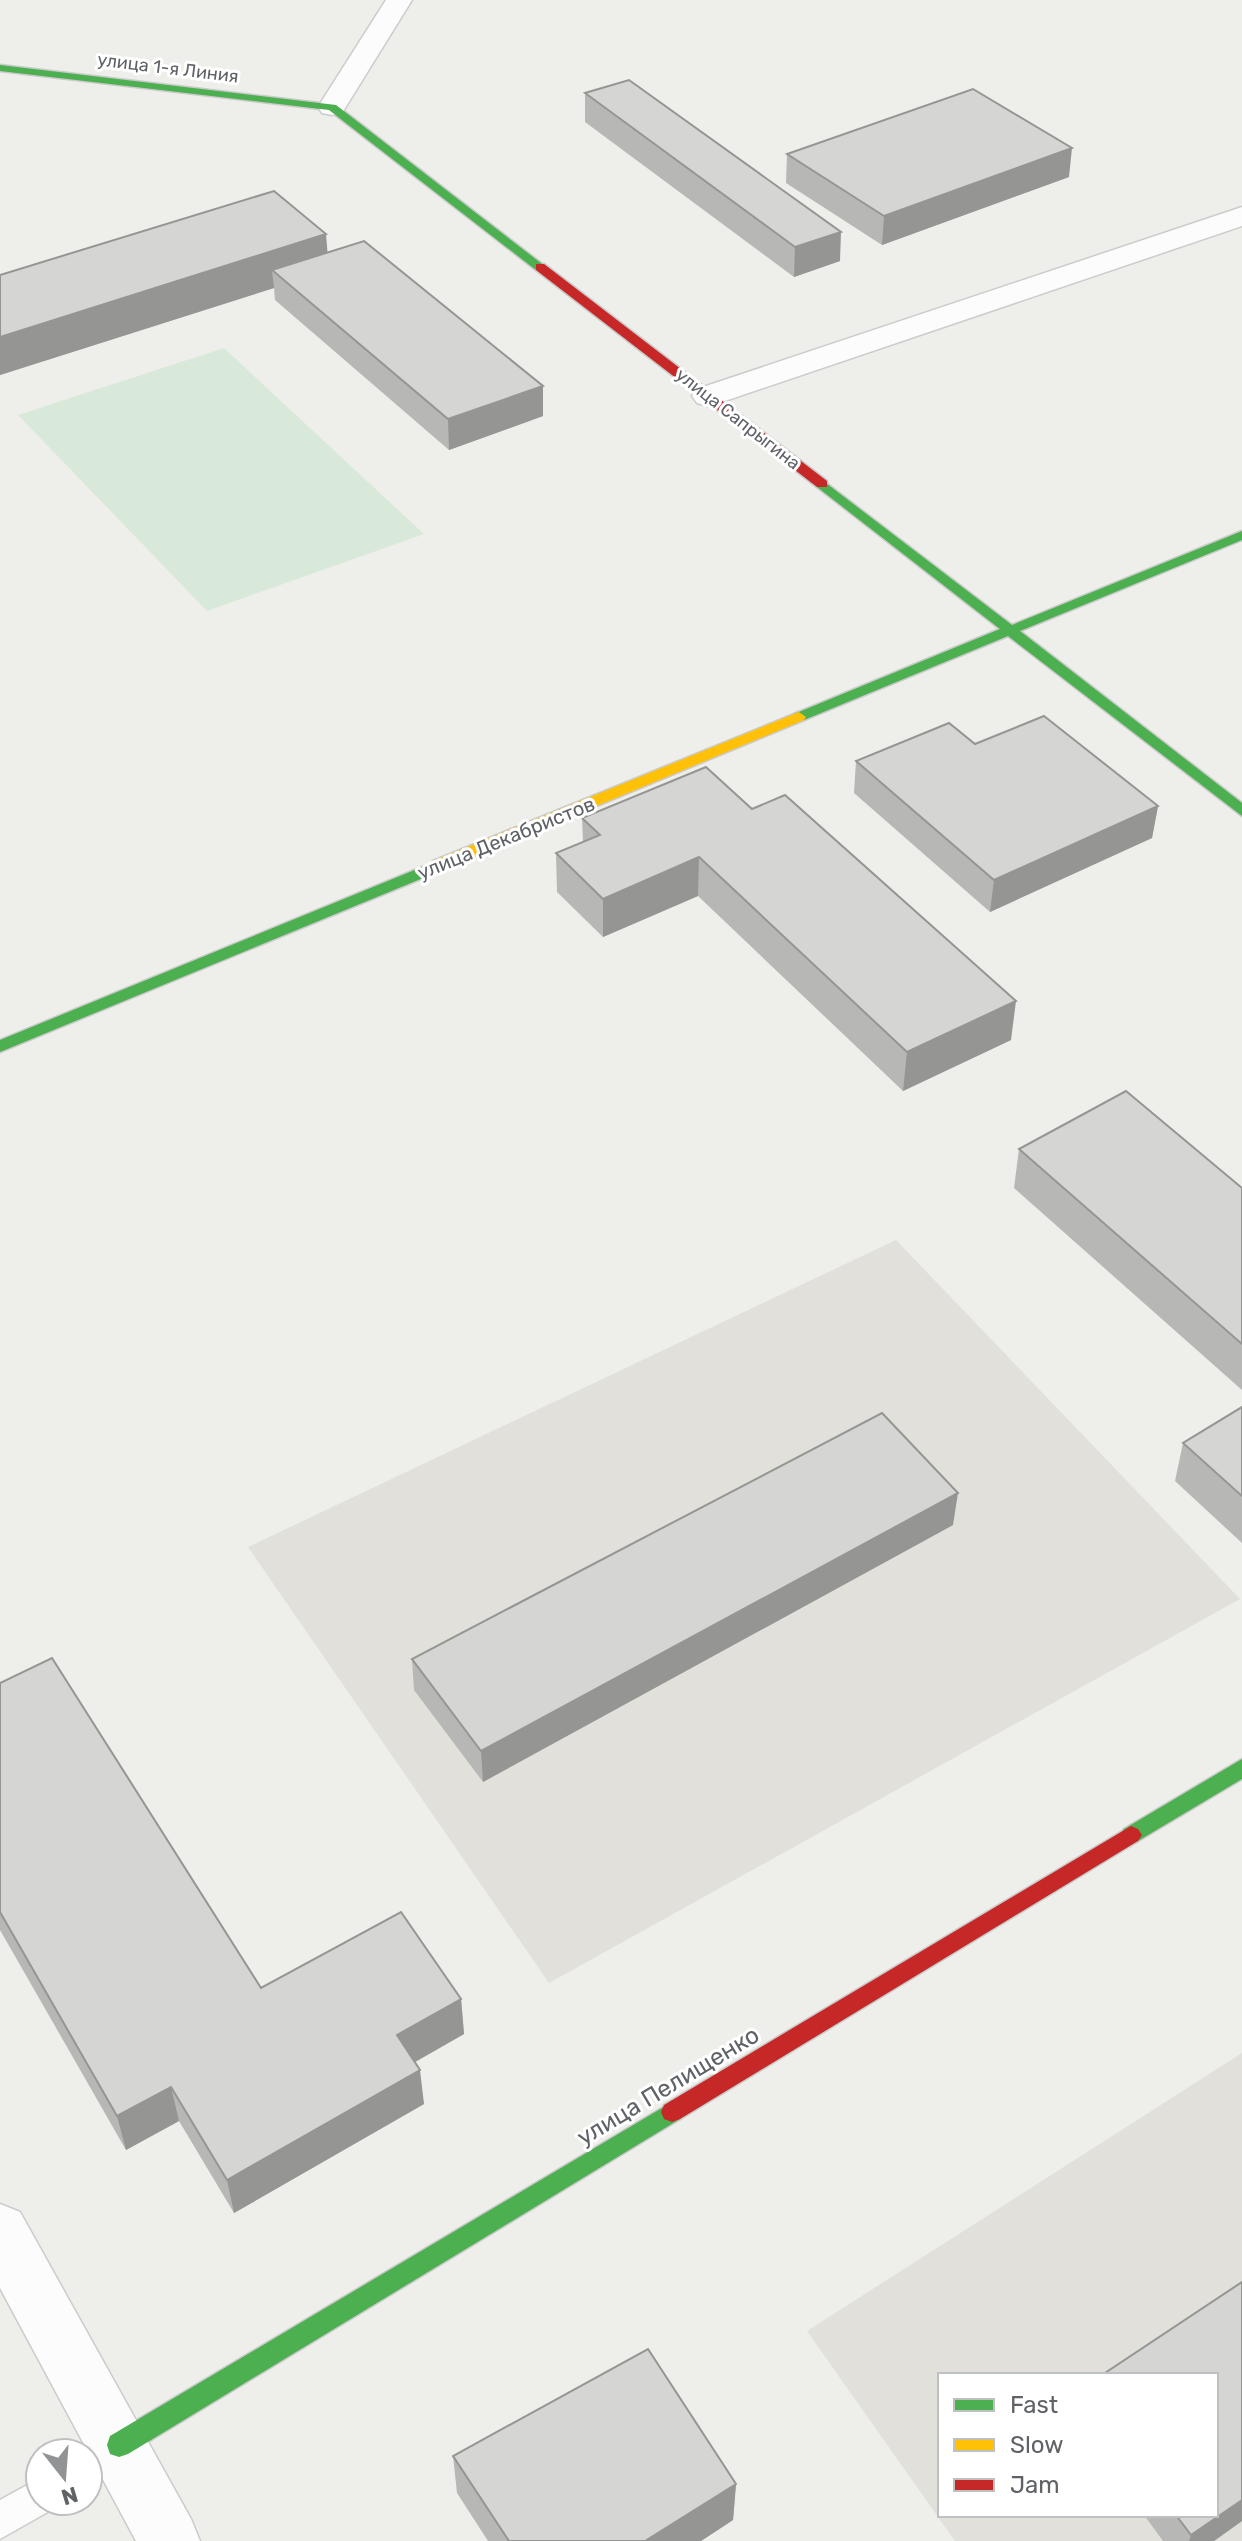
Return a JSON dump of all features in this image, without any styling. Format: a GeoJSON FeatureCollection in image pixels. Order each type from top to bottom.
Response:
{"type":"FeatureCollection","features":[{"type":"Feature","properties":{"kind":"street"},"geometry":{"type":"LineString","coordinates":[[332,107],[399,0]]}},
{"type":"Feature","properties":{"kind":"street","name":"улица 1-я Линия"},"geometry":{"type":"LineString","coordinates":[[0,68],[332,107]]}},
{"type":"Feature","properties":{"kind":"street","name":"улица Сапрыгина"},"geometry":{"type":"LineString","coordinates":[[332,107],[1012,630],[1242,811]]}},
{"type":"Feature","properties":{"kind":"street"},"geometry":{"type":"LineString","coordinates":[[708,396],[1242,216]]}},
{"type":"Feature","properties":{"kind":"street","name":"улица Декабристов"},"geometry":{"type":"LineString","coordinates":[[0,1046],[1242,535]]}},
{"type":"Feature","properties":{"kind":"street","name":"улица Пелищенко"},"geometry":{"type":"LineString","coordinates":[[104,2454],[1242,1768]]}},
{"type":"Feature","properties":{"kind":"street"},"geometry":{"type":"LineString","coordinates":[[0,2231],[95,2437]]}},
{"type":"Feature","properties":{"kind":"street"},"geometry":{"type":"LineString","coordinates":[[104,2456],[169,2541]]}},
{"type":"Feature","properties":{"kind":"lane"},"geometry":{"type":"LineString","coordinates":[[0,2521],[24,2506]]}},
{"type":"Feature","properties":{"kind":"shaded area"},"geometry":{"type":"Polygon","coordinates":[[[896,1240],[1240,1599],[549,1983],[248,1547],[896,1240]]]}},
{"type":"Feature","properties":{"kind":"shaded area"},"geometry":{"type":"Polygon","coordinates":[[[1242,2053],[1242,2541],[955,2541],[938,2517],[1218,2517],[1218,2373],[938,2373],[938,2517],[807,2331],[1242,2053]]]}},
{"type":"Feature","properties":{"kind":"green space"},"geometry":{"type":"Polygon","coordinates":[[[224,348],[424,534],[207,611],[18,415],[224,348]]]}},
{"type":"Feature","properties":{"kind":"building"},"geometry":{"type":"Polygon","coordinates":[[[629,80],[841,232],[795,247],[585,93],[629,80]]]}},
{"type":"Feature","properties":{"kind":"building"},"geometry":{"type":"Polygon","coordinates":[[[973,89],[1072,148],[884,216],[787,154],[973,89]]]}},
{"type":"Feature","properties":{"kind":"building"},"geometry":{"type":"Polygon","coordinates":[[[274,191],[326,234],[0,337],[0,275],[274,191]]]}},
{"type":"Feature","properties":{"kind":"building"},"geometry":{"type":"Polygon","coordinates":[[[364,241],[543,386],[448,419],[272,270],[364,241]]]}},
{"type":"Feature","properties":{"kind":"building"},"geometry":{"type":"Polygon","coordinates":[[[1044,716],[1158,806],[994,880],[856,761],[949,723],[975,744],[1044,716]]]}},
{"type":"Feature","properties":{"kind":"building"},"geometry":{"type":"Polygon","coordinates":[[[706,767],[752,809],[785,795],[1016,1001],[907,1052],[699,857],[603,899],[556,853],[600,835],[582,818],[706,767]]]}},
{"type":"Feature","properties":{"kind":"building"},"geometry":{"type":"Polygon","coordinates":[[[1126,1091],[1242,1188],[1242,1344],[1019,1149],[1126,1091]]]}},
{"type":"Feature","properties":{"kind":"building"},"geometry":{"type":"Polygon","coordinates":[[[1242,1407],[1242,1496],[1183,1443],[1242,1407]]]}},
{"type":"Feature","properties":{"kind":"building"},"geometry":{"type":"Polygon","coordinates":[[[882,1413],[958,1493],[481,1751],[412,1659],[882,1413]]]}},
{"type":"Feature","properties":{"kind":"building"},"geometry":{"type":"Polygon","coordinates":[[[52,1658],[261,1988],[401,1912],[461,1999],[397,2035],[420,2070],[227,2180],[171,2087],[117,2116],[0,1912],[0,1683],[52,1658]]]}},
{"type":"Feature","properties":{"kind":"building"},"geometry":{"type":"Polygon","coordinates":[[[1242,2282],[1242,2500],[1218,2516],[1218,2373],[1105,2373],[1242,2282]]]}},
{"type":"Feature","properties":{"kind":"building"},"geometry":{"type":"Polygon","coordinates":[[[648,2349],[736,2484],[645,2541],[509,2541],[453,2456],[648,2349]]]}},
{"type":"Feature","properties":{"kind":"building"},"geometry":{"type":"Polygon","coordinates":[[[1178,2517],[1217,2517],[1191,2535],[1178,2517]]]}},
{"type":"Feature","properties":{"kind":"traffic: fast"},"geometry":{"type":"LineString","coordinates":[[0,68],[332,107],[540,267]]}},
{"type":"Feature","properties":{"kind":"traffic: fast"},"geometry":{"type":"LineString","coordinates":[[822,484],[1242,811]]}},
{"type":"Feature","properties":{"kind":"traffic: fast"},"geometry":{"type":"LineString","coordinates":[[799,717],[1242,535]]}},
{"type":"Feature","properties":{"kind":"traffic: fast"},"geometry":{"type":"LineString","coordinates":[[0,1046],[439,865]]}},
{"type":"Feature","properties":{"kind":"traffic: fast"},"geometry":{"type":"LineString","coordinates":[[1131,1835],[1242,1768]]}},
{"type":"Feature","properties":{"kind":"traffic: fast"},"geometry":{"type":"LineString","coordinates":[[119,2445],[672,2112]]}},
{"type":"Feature","properties":{"kind":"traffic: slow"},"geometry":{"type":"LineString","coordinates":[[439,865],[799,717]]}},
{"type":"Feature","properties":{"kind":"traffic: jam"},"geometry":{"type":"LineString","coordinates":[[540,267],[822,484]]}},
{"type":"Feature","properties":{"kind":"traffic: jam"},"geometry":{"type":"LineString","coordinates":[[672,2112],[1131,1835]]}}]}
